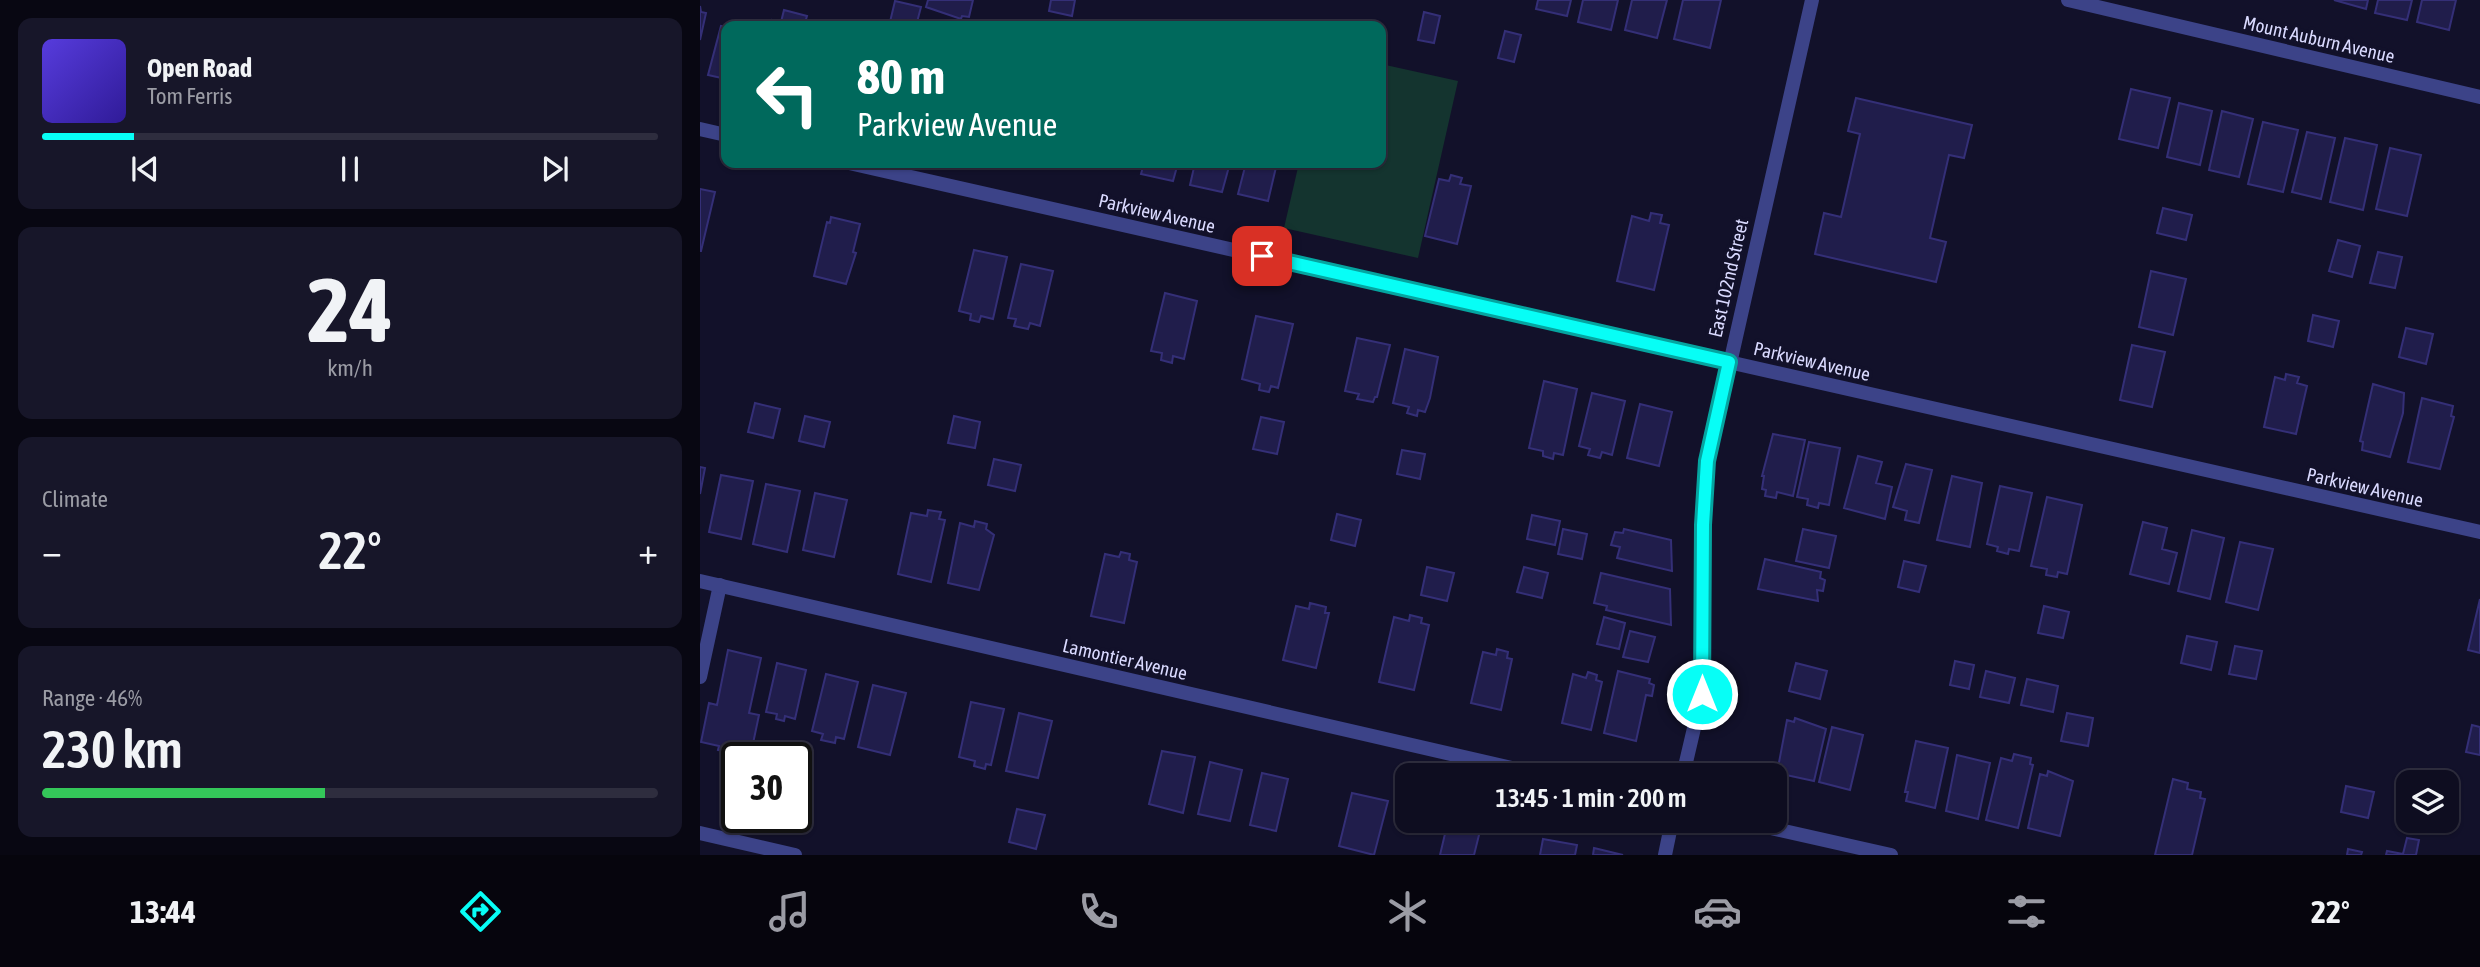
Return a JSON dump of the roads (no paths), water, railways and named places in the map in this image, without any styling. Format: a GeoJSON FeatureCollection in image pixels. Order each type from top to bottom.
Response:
{"type":"FeatureCollection","features":[{"type":"Feature","properties":{"kind":"street","name":"East 102nd Street"},"geometry":{"type":"LineString","coordinates":[[1686,763],[1702,694],[1703,525],[1707,461],[1812,0]]}},
{"type":"Feature","properties":{"kind":"street","name":"Mount Auburn Avenue"},"geometry":{"type":"LineString","coordinates":[[2068,0],[2480,97]]}},
{"type":"Feature","properties":{"kind":"street"},"geometry":{"type":"LineString","coordinates":[[700,129],[721,134]]}},
{"type":"Feature","properties":{"kind":"street","name":"Parkview Avenue"},"geometry":{"type":"LineString","coordinates":[[871,168],[2480,532]]}},
{"type":"Feature","properties":{"kind":"street","name":"Lamontier Avenue"},"geometry":{"type":"LineString","coordinates":[[700,581],[1490,763]]}},
{"type":"Feature","properties":{"kind":"street"},"geometry":{"type":"LineString","coordinates":[[700,677],[720,586]]}},
{"type":"Feature","properties":{"kind":"street"},"geometry":{"type":"LineString","coordinates":[[1787,832],[1891,855]]}},
{"type":"Feature","properties":{"kind":"street"},"geometry":{"type":"LineString","coordinates":[[700,833],[795,855]]}},
{"type":"Feature","properties":{"kind":"street"},"geometry":{"type":"LineString","coordinates":[[1665,855],[1670,833]]}}]}
